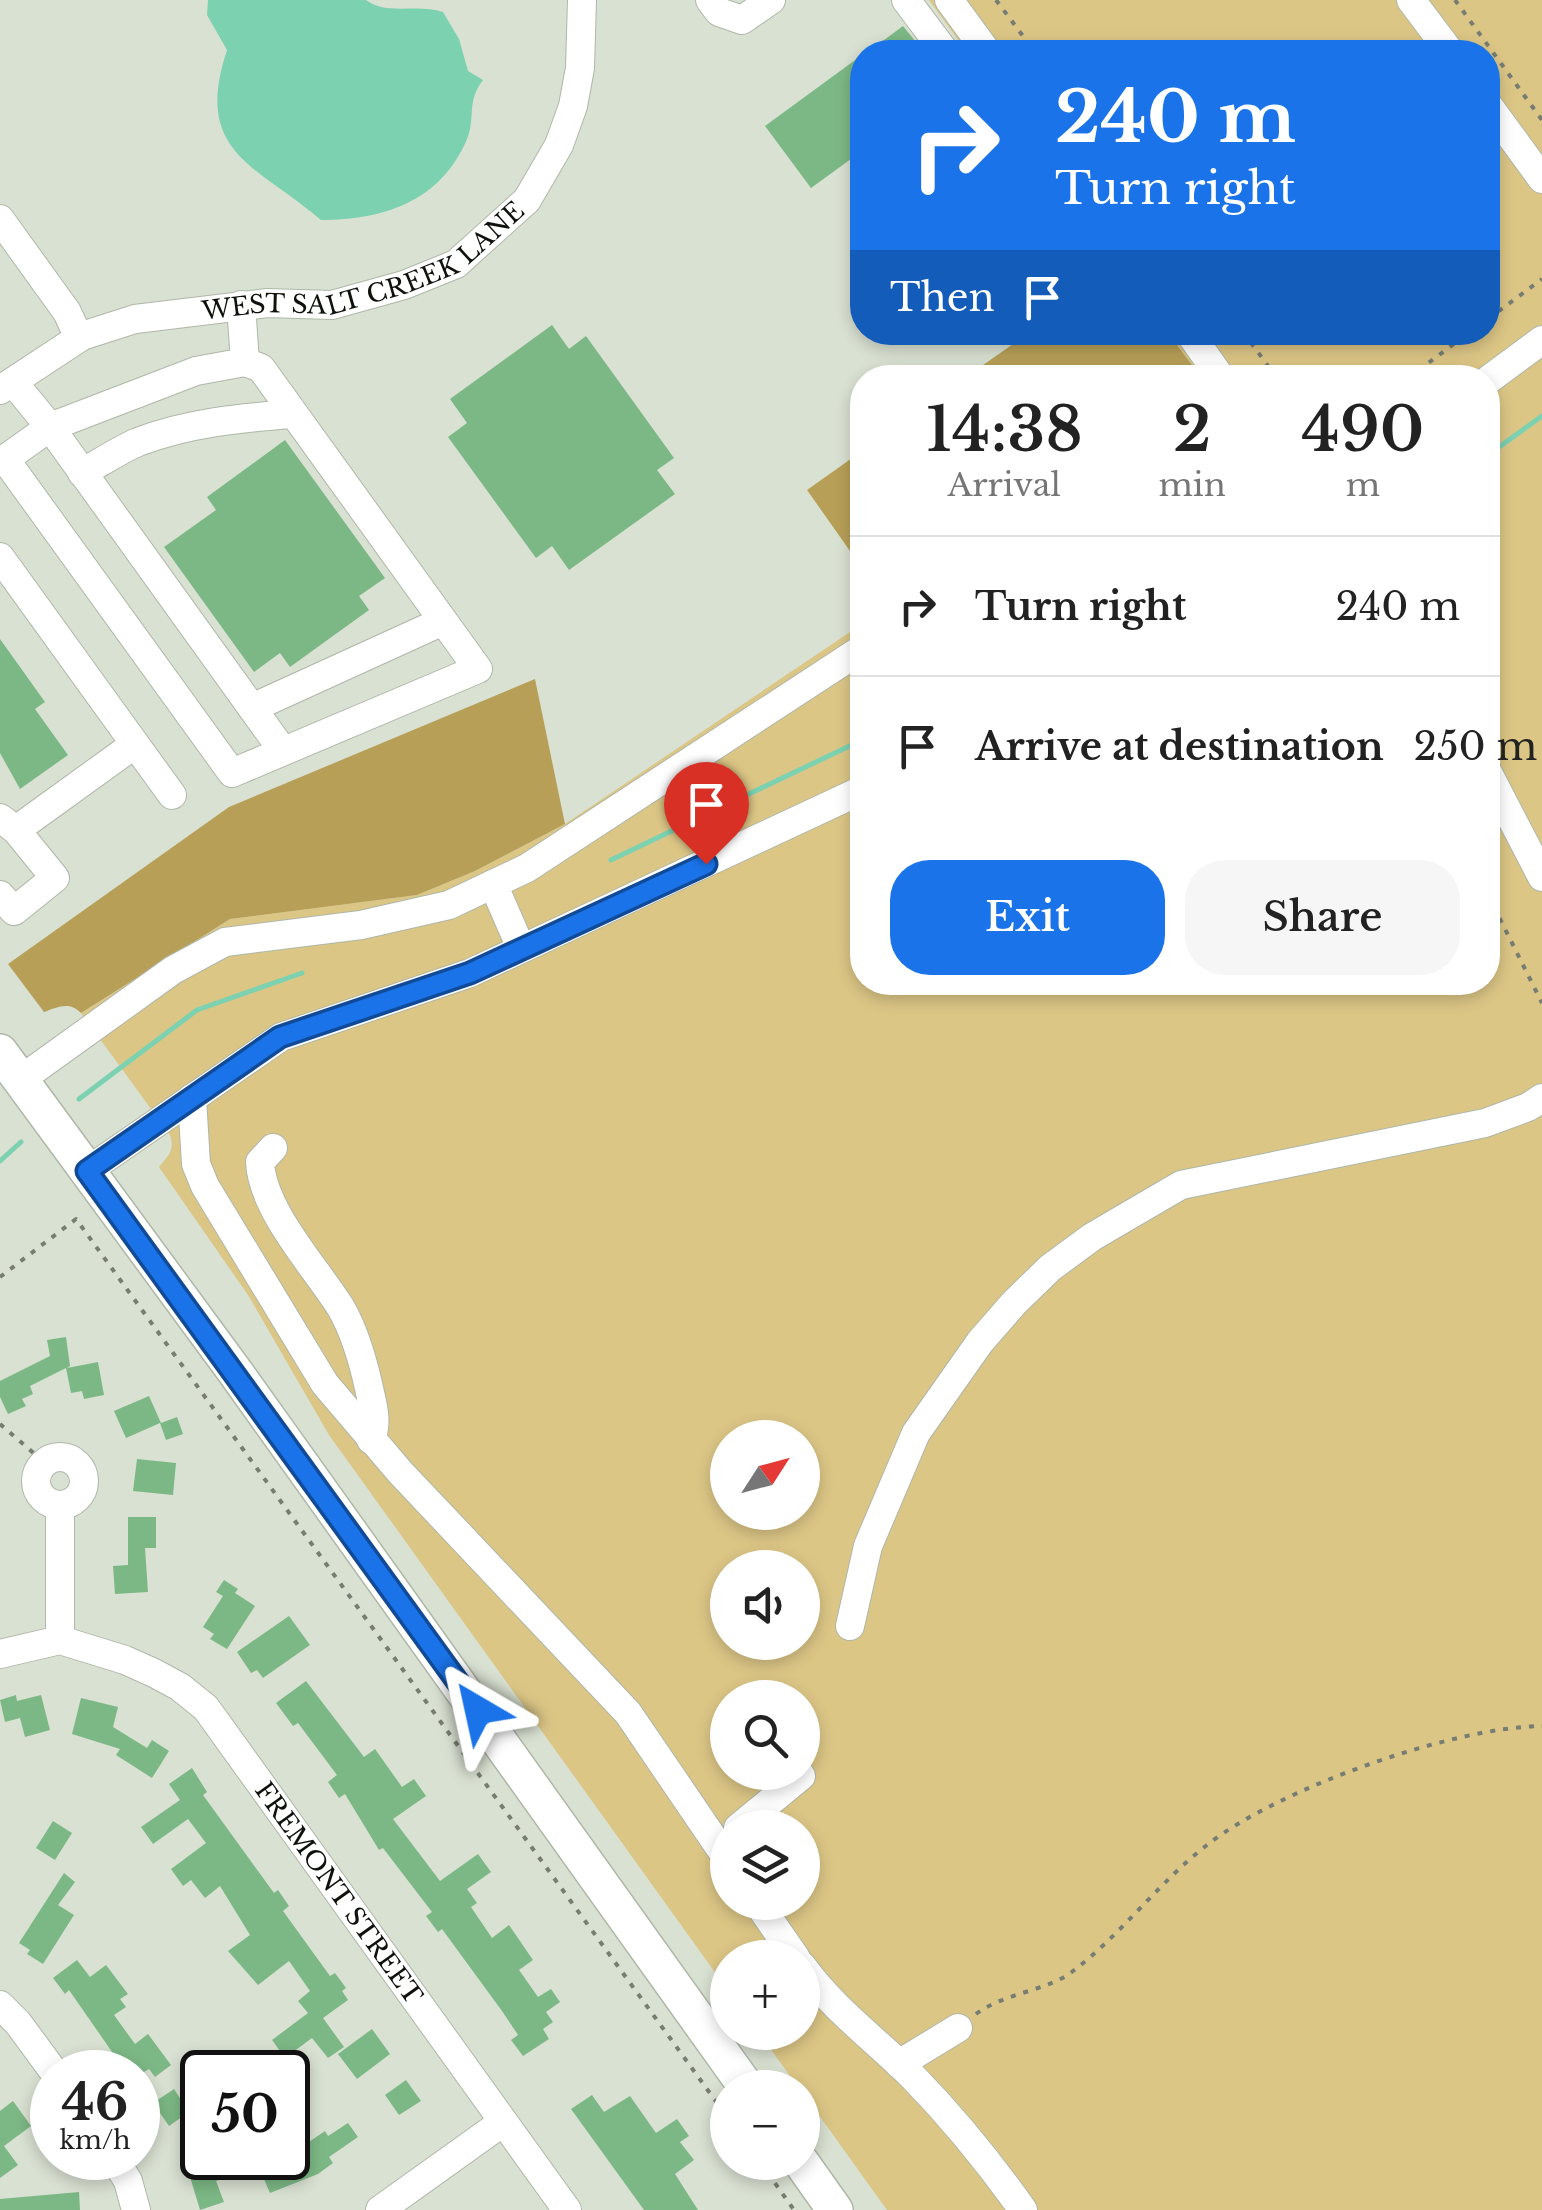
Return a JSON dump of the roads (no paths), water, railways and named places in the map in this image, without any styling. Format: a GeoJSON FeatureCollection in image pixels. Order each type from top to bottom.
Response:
{"type":"FeatureCollection","features":[{"type":"Feature","properties":{"kind":"main road"},"geometry":{"type":"LineString","coordinates":[[10,1066],[233,1369],[734,2070]]}},
{"type":"Feature","properties":{"kind":"main road"},"geometry":{"type":"LineString","coordinates":[[814,2180],[835,2210]]}},
{"type":"Feature","properties":{"kind":"street","name":"WEST SALT CREEK LANE"},"geometry":{"type":"LineString","coordinates":[[6,386],[80,338],[135,320],[241,305],[332,305],[404,285],[456,264],[528,200],[559,145],[580,68],[582,0]]}},
{"type":"Feature","properties":{"kind":"street"},"geometry":{"type":"LineString","coordinates":[[710,0],[719,12],[742,20],[771,0]]}},
{"type":"Feature","properties":{"kind":"street"},"geometry":{"type":"LineString","coordinates":[[906,0],[936,40]]}},
{"type":"Feature","properties":{"kind":"street"},"geometry":{"type":"LineString","coordinates":[[949,0],[978,40]]}},
{"type":"Feature","properties":{"kind":"street"},"geometry":{"type":"LineString","coordinates":[[1411,0],[1441,40]]}},
{"type":"Feature","properties":{"kind":"street"},"geometry":{"type":"LineString","coordinates":[[1500,121],[1542,179]]}},
{"type":"Feature","properties":{"kind":"street"},"geometry":{"type":"LineString","coordinates":[[0,219],[67,312],[80,338]]}},
{"type":"Feature","properties":{"kind":"street"},"geometry":{"type":"LineString","coordinates":[[241,305],[245,362]]}},
{"type":"Feature","properties":{"kind":"street"},"geometry":{"type":"LineString","coordinates":[[1500,371],[1542,340]]}},
{"type":"Feature","properties":{"kind":"street"},"geometry":{"type":"LineString","coordinates":[[245,362],[261,368],[478,670],[232,772],[5,459],[50,427],[196,371],[245,362]]}},
{"type":"Feature","properties":{"kind":"street"},"geometry":{"type":"LineString","coordinates":[[6,386],[50,427],[283,751]]}},
{"type":"Feature","properties":{"kind":"street"},"geometry":{"type":"LineString","coordinates":[[82,473],[136,443],[177,430],[233,418],[292,414]]}},
{"type":"Feature","properties":{"kind":"street"},"geometry":{"type":"LineString","coordinates":[[0,557],[172,795]]}},
{"type":"Feature","properties":{"kind":"street"},"geometry":{"type":"LineString","coordinates":[[252,708],[442,621]]}},
{"type":"Feature","properties":{"kind":"street"},"geometry":{"type":"LineString","coordinates":[[10,1066],[225,942],[360,925],[449,904],[493,884],[579,837],[850,657]]}},
{"type":"Feature","properties":{"kind":"street"},"geometry":{"type":"LineString","coordinates":[[0,895],[14,911],[55,878],[8,824],[135,744]]}},
{"type":"Feature","properties":{"kind":"street"},"geometry":{"type":"LineString","coordinates":[[1500,795],[1542,877]]}},
{"type":"Feature","properties":{"kind":"street"},"geometry":{"type":"LineString","coordinates":[[87,1171],[280,1037],[470,973],[850,796]]}},
{"type":"Feature","properties":{"kind":"street"},"geometry":{"type":"LineString","coordinates":[[493,884],[521,948]]}},
{"type":"Feature","properties":{"kind":"street"},"geometry":{"type":"LineString","coordinates":[[192,1098],[196,1164],[205,1186],[325,1384],[371,1440],[628,1713],[710,1819]]}},
{"type":"Feature","properties":{"kind":"street"},"geometry":{"type":"LineString","coordinates":[[850,1626],[868,1546],[916,1433],[980,1342],[1050,1268],[1092,1237],[1181,1185],[1485,1123],[1542,1098]]}},
{"type":"Feature","properties":{"kind":"street"},"geometry":{"type":"LineString","coordinates":[[273,1148],[260,1162],[260,1179],[278,1214],[344,1312],[368,1381],[377,1425],[371,1440]]}},
{"type":"Feature","properties":{"kind":"street"},"geometry":{"type":"LineString","coordinates":[[65,1458],[82,1472],[83,1487],[74,1500],[60,1505],[45,1500],[37,1486],[38,1470],[44,1463],[65,1458]]}},
{"type":"Feature","properties":{"kind":"street"},"geometry":{"type":"LineString","coordinates":[[0,1654],[60,1640],[60,1505]]}},
{"type":"Feature","properties":{"kind":"street","name":"FREMONT STREET"},"geometry":{"type":"LineString","coordinates":[[60,1640],[154,1673],[206,1708],[567,2210]]}},
{"type":"Feature","properties":{"kind":"street"},"geometry":{"type":"LineString","coordinates":[[763,1810],[786,1790]]}},
{"type":"Feature","properties":{"kind":"street"},"geometry":{"type":"LineString","coordinates":[[820,1987],[981,2150],[1023,2210]]}},
{"type":"Feature","properties":{"kind":"street"},"geometry":{"type":"LineString","coordinates":[[0,2005],[38,2050]]}},
{"type":"Feature","properties":{"kind":"street"},"geometry":{"type":"LineString","coordinates":[[898,2064],[958,2028]]}},
{"type":"Feature","properties":{"kind":"street"},"geometry":{"type":"LineString","coordinates":[[380,2210],[503,2122]]}},
{"type":"Feature","properties":{"kind":"street"},"geometry":{"type":"LineString","coordinates":[[127,2180],[136,2210]]}},
{"type":"Feature","properties":{"kind":"waterway"},"geometry":{"type":"LineString","coordinates":[[1500,446],[1542,416]]}},
{"type":"Feature","properties":{"kind":"waterway"},"geometry":{"type":"LineString","coordinates":[[611,860],[850,746]]}},
{"type":"Feature","properties":{"kind":"waterway"},"geometry":{"type":"LineString","coordinates":[[79,1099],[197,1010],[302,973]]}},
{"type":"Feature","properties":{"kind":"waterway"},"geometry":{"type":"LineString","coordinates":[[0,1161],[21,1142]]}}]}
